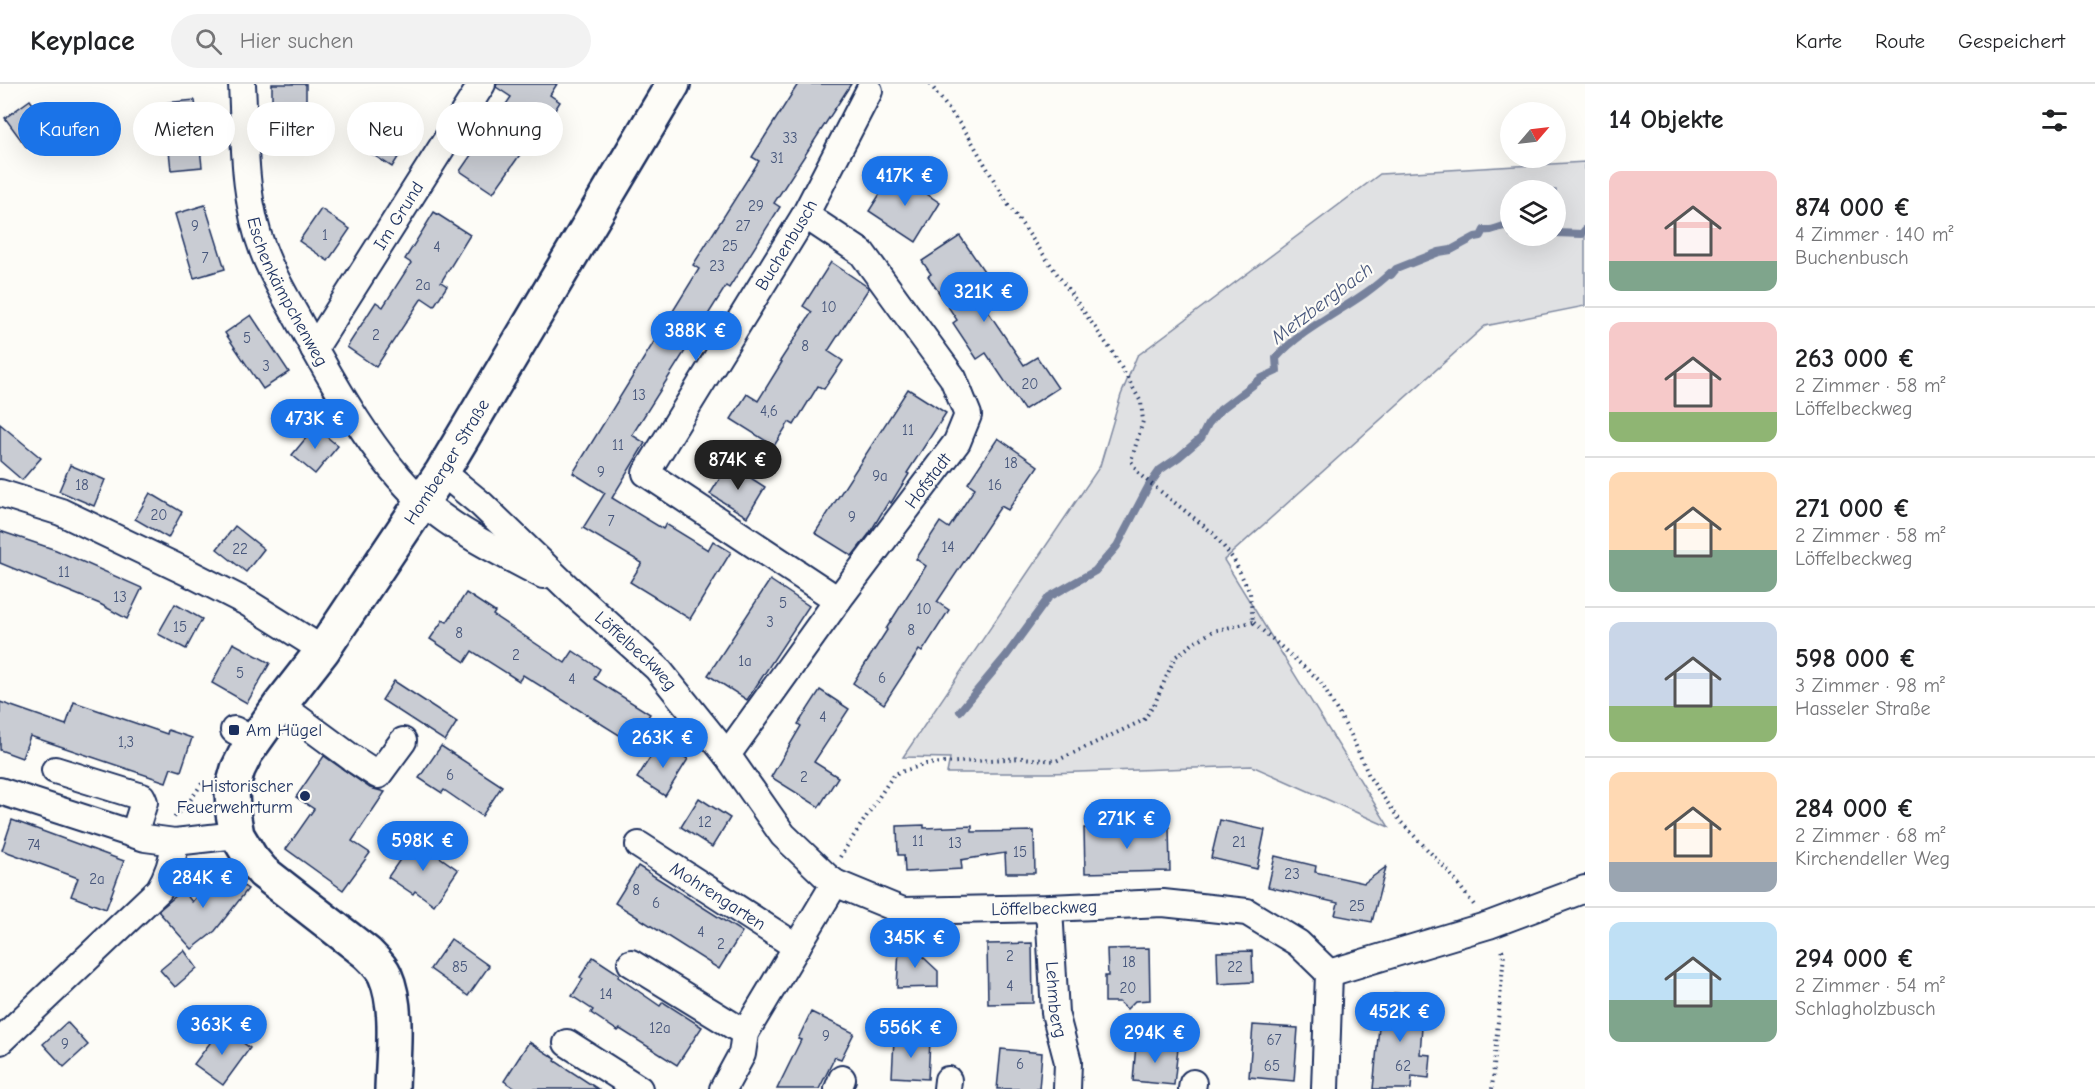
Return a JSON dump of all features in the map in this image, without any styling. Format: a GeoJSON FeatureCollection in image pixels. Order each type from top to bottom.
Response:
{"type":"FeatureCollection","features":[{"type":"Feature","properties":{"kind":"main road","name":"Homberger Straße"},"geometry":{"type":"LineString","coordinates":[[237,835],[232,790],[244,735],[280,705],[323,650],[423,501],[673,84]]}},
{"type":"Feature","properties":{"kind":"main road"},"geometry":{"type":"LineString","coordinates":[[237,835],[263,872],[352,940],[378,963],[385,975],[392,1007],[392,1089]]}},
{"type":"Feature","properties":{"kind":"street","name":"Eschenkämpchenweg"},"geometry":{"type":"LineString","coordinates":[[242,84],[251,205],[262,250],[314,349],[367,435],[392,469],[423,501]]}},
{"type":"Feature","properties":{"kind":"street","name":"Im Grund"},"geometry":{"type":"LineString","coordinates":[[314,349],[483,84]]}},
{"type":"Feature","properties":{"kind":"street","name":"Buchenbusch"},"geometry":{"type":"LineString","coordinates":[[838,600],[645,473],[805,215],[869,91]]}},
{"type":"Feature","properties":{"kind":"street","name":"Hofstadt"},"geometry":{"type":"LineString","coordinates":[[727,755],[838,600],[957,442],[968,415],[953,378],[862,253],[805,215]]}},
{"type":"Feature","properties":{"kind":"street","name":"Löffelbeckweg"},"geometry":{"type":"LineString","coordinates":[[442,472],[481,504],[570,590],[657,668],[727,755],[783,835],[831,880],[903,911],[1163,903],[1247,912],[1298,943],[1329,973]]}},
{"type":"Feature","properties":{"kind":"street"},"geometry":{"type":"LineString","coordinates":[[0,493],[61,513],[189,573],[248,603],[323,650]]}},
{"type":"Feature","properties":{"kind":"street","name":"Löffelbeckweg"},"geometry":{"type":"LineString","coordinates":[[423,501],[461,531],[570,590]]}},
{"type":"Feature","properties":{"kind":"street"},"geometry":{"type":"LineString","coordinates":[[280,705],[378,775],[403,741]]}},
{"type":"Feature","properties":{"kind":"street"},"geometry":{"type":"LineString","coordinates":[[55,770],[142,797],[144,802],[139,836]]}},
{"type":"Feature","properties":{"kind":"street"},"geometry":{"type":"LineString","coordinates":[[0,792],[139,836],[174,850],[237,835]]}},
{"type":"Feature","properties":{"kind":"street","name":"Mohrengarten"},"geometry":{"type":"LineString","coordinates":[[639,845],[797,947]]}},
{"type":"Feature","properties":{"kind":"street"},"geometry":{"type":"LineString","coordinates":[[0,1041],[159,890],[167,877],[174,850]]}},
{"type":"Feature","properties":{"kind":"street"},"geometry":{"type":"LineString","coordinates":[[723,1089],[742,1054],[745,1033],[797,947],[831,880]]}},
{"type":"Feature","properties":{"kind":"street"},"geometry":{"type":"LineString","coordinates":[[1325,1089],[1329,973],[1489,925],[1585,889]]}},
{"type":"Feature","properties":{"kind":"street","name":"Lehmberg"},"geometry":{"type":"LineString","coordinates":[[1048,908],[1055,1013],[1068,1062],[1067,1089]]}},
{"type":"Feature","properties":{"kind":"street"},"geometry":{"type":"LineString","coordinates":[[631,963],[745,1033]]}},
{"type":"Feature","properties":{"kind":"street"},"geometry":{"type":"LineString","coordinates":[[567,1043],[639,1089]]}},
{"type":"Feature","properties":{"kind":"path"},"geometry":{"type":"LineString","coordinates":[[930,84],[968,135],[1007,202],[1113,353],[1141,402],[1143,421],[1131,460],[1140,475],[1214,534],[1234,560],[1250,592],[1253,622],[1320,681],[1351,735],[1370,778],[1401,822],[1448,871],[1489,925],[1504,954],[1492,1089]]}},
{"type":"Feature","properties":{"kind":"path"},"geometry":{"type":"LineString","coordinates":[[831,880],[894,774],[926,764],[1022,758],[1056,761],[1144,720],[1155,703],[1175,657],[1213,631],[1253,622]]}},
{"type":"Feature","properties":{"kind":"path"},"geometry":{"type":"LineString","coordinates":[[139,836],[173,818],[189,802],[207,776]]}},
{"type":"Feature","properties":{"kind":"shaded area"},"geometry":{"type":"Polygon","coordinates":[[[1585,162],[1585,306],[1485,326],[1224,560],[1389,827],[1252,766],[1050,773],[947,773],[950,758],[903,757],[1100,466],[1121,395],[1137,356],[1380,174],[1500,167],[1566,168],[1566,163],[1585,162]]]}},
{"type":"Feature","properties":{"kind":"building"},"geometry":{"type":"Polygon","coordinates":[[[272,84],[306,84],[306,102],[272,102],[272,84]]]}},
{"type":"Feature","properties":{"kind":"building"},"geometry":{"type":"Polygon","coordinates":[[[497,84],[557,84],[550,95],[560,102],[508,102],[511,97],[496,87],[497,84]]]}},
{"type":"Feature","properties":{"kind":"building"},"geometry":{"type":"Polygon","coordinates":[[[798,84],[851,84],[774,203],[780,207],[729,288],[726,286],[632,435],[645,443],[612,498],[663,529],[666,524],[708,550],[713,541],[731,552],[690,619],[630,582],[642,563],[583,528],[605,493],[573,473],[699,269],[693,265],[759,161],[752,157],[798,84]]]}},
{"type":"Feature","properties":{"kind":"building"},"geometry":{"type":"Polygon","coordinates":[[[18,109],[18,136],[5,118],[18,109]]]}},
{"type":"Feature","properties":{"kind":"building"},"geometry":{"type":"Polygon","coordinates":[[[170,156],[201,156],[202,167],[171,170],[170,156]]]}},
{"type":"Feature","properties":{"kind":"building"},"geometry":{"type":"Polygon","coordinates":[[[375,156],[399,156],[392,167],[375,156]]]}},
{"type":"Feature","properties":{"kind":"building"},"geometry":{"type":"Polygon","coordinates":[[[470,156],[519,156],[493,193],[460,171],[470,156]]]}},
{"type":"Feature","properties":{"kind":"building"},"geometry":{"type":"Polygon","coordinates":[[[894,172],[940,203],[916,242],[869,211],[894,172]]]}},
{"type":"Feature","properties":{"kind":"building"},"geometry":{"type":"Polygon","coordinates":[[[205,205],[225,269],[194,278],[175,214],[205,205]]]}},
{"type":"Feature","properties":{"kind":"building"},"geometry":{"type":"Polygon","coordinates":[[[321,209],[350,229],[328,261],[299,241],[321,209]]]}},
{"type":"Feature","properties":{"kind":"building"},"geometry":{"type":"Polygon","coordinates":[[[434,212],[470,235],[441,282],[447,286],[434,306],[422,298],[376,367],[347,347],[376,302],[383,307],[411,263],[405,259],[434,212]]]}},
{"type":"Feature","properties":{"kind":"building"},"geometry":{"type":"Polygon","coordinates":[[[960,236],[986,274],[970,285],[1024,365],[1037,357],[1058,388],[1024,410],[986,353],[977,359],[953,323],[957,320],[928,276],[931,274],[922,261],[960,236]]]}},
{"type":"Feature","properties":{"kind":"building"},"geometry":{"type":"Polygon","coordinates":[[[831,262],[869,288],[828,351],[843,361],[824,389],[818,386],[794,425],[789,422],[774,446],[731,419],[747,394],[758,401],[782,362],[780,361],[812,312],[803,306],[831,262]]]}},
{"type":"Feature","properties":{"kind":"building"},"geometry":{"type":"Polygon","coordinates":[[[251,315],[289,372],[263,389],[225,333],[251,315]]]}},
{"type":"Feature","properties":{"kind":"building"},"geometry":{"type":"Polygon","coordinates":[[[908,389],[946,413],[907,473],[909,474],[891,503],[889,501],[869,534],[852,556],[815,533],[908,389]]]}},
{"type":"Feature","properties":{"kind":"building"},"geometry":{"type":"Polygon","coordinates":[[[0,424],[41,458],[22,480],[0,461],[0,424]]]}},
{"type":"Feature","properties":{"kind":"building"},"geometry":{"type":"Polygon","coordinates":[[[315,427],[338,446],[315,474],[292,455],[315,427]]]}},
{"type":"Feature","properties":{"kind":"building"},"geometry":{"type":"Polygon","coordinates":[[[998,438],[1038,466],[1008,510],[1001,506],[937,602],[949,610],[922,652],[919,650],[884,704],[853,683],[926,566],[916,559],[940,522],[949,528],[975,488],[968,483],[998,438]]]}},
{"type":"Feature","properties":{"kind":"building"},"geometry":{"type":"Polygon","coordinates":[[[729,464],[765,487],[747,517],[710,494],[729,464]]]}},
{"type":"Feature","properties":{"kind":"building"},"geometry":{"type":"Polygon","coordinates":[[[70,465],[105,480],[94,506],[59,491],[70,465]]]}},
{"type":"Feature","properties":{"kind":"building"},"geometry":{"type":"Polygon","coordinates":[[[150,493],[182,512],[168,538],[135,519],[150,493]]]}},
{"type":"Feature","properties":{"kind":"building"},"geometry":{"type":"Polygon","coordinates":[[[235,526],[264,549],[246,572],[217,549],[235,526]]]}},
{"type":"Feature","properties":{"kind":"building"},"geometry":{"type":"Polygon","coordinates":[[[0,531],[56,550],[142,588],[127,619],[100,604],[0,563],[0,531]]]}},
{"type":"Feature","properties":{"kind":"building"},"geometry":{"type":"Polygon","coordinates":[[[770,580],[809,606],[747,700],[708,675],[770,580]]]}},
{"type":"Feature","properties":{"kind":"building"},"geometry":{"type":"Polygon","coordinates":[[[466,593],[495,612],[493,615],[565,663],[573,651],[600,669],[594,679],[650,714],[632,743],[523,675],[519,681],[472,651],[465,662],[430,639],[443,620],[447,622],[466,593]]]}},
{"type":"Feature","properties":{"kind":"building"},"geometry":{"type":"Polygon","coordinates":[[[175,604],[202,619],[186,649],[158,634],[175,604]]]}},
{"type":"Feature","properties":{"kind":"building"},"geometry":{"type":"Polygon","coordinates":[[[233,643],[270,663],[247,703],[212,683],[233,643]]]}},
{"type":"Feature","properties":{"kind":"building"},"geometry":{"type":"Polygon","coordinates":[[[394,681],[457,722],[445,741],[382,700],[394,681]]]}},
{"type":"Feature","properties":{"kind":"building"},"geometry":{"type":"Polygon","coordinates":[[[820,690],[849,709],[814,762],[838,777],[819,807],[771,777],[801,726],[798,724],[820,690]]]}},
{"type":"Feature","properties":{"kind":"building"},"geometry":{"type":"Polygon","coordinates":[[[0,702],[66,725],[74,702],[167,734],[168,730],[192,738],[181,771],[171,768],[166,782],[30,736],[22,758],[0,750],[0,702]]]}},
{"type":"Feature","properties":{"kind":"building"},"geometry":{"type":"Polygon","coordinates":[[[660,742],[688,759],[665,796],[637,778],[660,742]]]}},
{"type":"Feature","properties":{"kind":"building"},"geometry":{"type":"Polygon","coordinates":[[[441,746],[502,786],[482,816],[444,790],[442,793],[419,778],[441,746]]]}},
{"type":"Feature","properties":{"kind":"building"},"geometry":{"type":"Polygon","coordinates":[[[324,756],[370,788],[385,792],[352,841],[370,853],[343,890],[286,849],[314,809],[296,797],[324,756]]]}},
{"type":"Feature","properties":{"kind":"building"},"geometry":{"type":"Polygon","coordinates":[[[699,798],[730,818],[712,847],[681,827],[699,798]]]}},
{"type":"Feature","properties":{"kind":"building"},"geometry":{"type":"Polygon","coordinates":[[[12,820],[124,861],[106,909],[71,896],[78,878],[2,850],[12,820]]]}},
{"type":"Feature","properties":{"kind":"building"},"geometry":{"type":"Polygon","coordinates":[[[1220,820],[1265,830],[1257,869],[1211,858],[1220,820]]]}},
{"type":"Feature","properties":{"kind":"building"},"geometry":{"type":"Polygon","coordinates":[[[924,825],[924,828],[972,826],[972,832],[1034,831],[1035,873],[1006,873],[1005,853],[961,860],[962,869],[905,872],[904,855],[898,855],[897,826],[924,825]]]}},
{"type":"Feature","properties":{"kind":"building"},"geometry":{"type":"Polygon","coordinates":[[[1113,827],[1113,829],[1169,827],[1170,871],[1085,873],[1084,828],[1113,827]]]}},
{"type":"Feature","properties":{"kind":"building"},"geometry":{"type":"Polygon","coordinates":[[[414,839],[458,870],[434,905],[415,891],[413,894],[388,877],[414,839]]]}},
{"type":"Feature","properties":{"kind":"building"},"geometry":{"type":"Polygon","coordinates":[[[1275,856],[1316,866],[1315,872],[1364,883],[1386,867],[1372,922],[1335,915],[1338,903],[1268,887],[1275,856]]]}},
{"type":"Feature","properties":{"kind":"building"},"geometry":{"type":"Polygon","coordinates":[[[638,866],[742,932],[719,969],[615,903],[638,866]]]}},
{"type":"Feature","properties":{"kind":"building"},"geometry":{"type":"Polygon","coordinates":[[[224,873],[248,889],[215,931],[192,949],[158,911],[183,890],[192,902],[212,876],[224,873]]]}},
{"type":"Feature","properties":{"kind":"building"},"geometry":{"type":"Polygon","coordinates":[[[451,939],[489,966],[468,996],[430,969],[451,939]]]}},
{"type":"Feature","properties":{"kind":"building"},"geometry":{"type":"Polygon","coordinates":[[[1032,943],[1033,1003],[988,1004],[987,944],[1032,943]]]}},
{"type":"Feature","properties":{"kind":"building"},"geometry":{"type":"Polygon","coordinates":[[[922,946],[922,956],[938,971],[938,987],[897,988],[899,947],[922,946]]]}},
{"type":"Feature","properties":{"kind":"building"},"geometry":{"type":"Polygon","coordinates":[[[1149,948],[1150,1000],[1135,1001],[1127,1009],[1119,1002],[1105,1002],[1105,976],[1108,976],[1107,949],[1149,948]]]}},
{"type":"Feature","properties":{"kind":"building"},"geometry":{"type":"Polygon","coordinates":[[[184,950],[197,968],[175,987],[160,970],[184,950]]]}},
{"type":"Feature","properties":{"kind":"building"},"geometry":{"type":"Polygon","coordinates":[[[1252,951],[1253,982],[1218,984],[1217,952],[1252,951]]]}},
{"type":"Feature","properties":{"kind":"building"},"geometry":{"type":"Polygon","coordinates":[[[593,957],[660,1006],[663,1002],[702,1027],[677,1065],[620,1029],[618,1031],[591,1013],[593,1010],[572,996],[583,979],[580,977],[593,957]]]}},
{"type":"Feature","properties":{"kind":"building"},"geometry":{"type":"Polygon","coordinates":[[[1394,993],[1413,995],[1413,999],[1424,1000],[1420,1054],[1431,1055],[1429,1078],[1412,1076],[1411,1089],[1373,1089],[1379,1027],[1375,1027],[1377,999],[1394,1000],[1394,993]]]}},
{"type":"Feature","properties":{"kind":"building"},"geometry":{"type":"Polygon","coordinates":[[[811,1012],[854,1033],[841,1059],[835,1057],[819,1089],[777,1089],[801,1040],[798,1039],[811,1012]]]}},
{"type":"Feature","properties":{"kind":"building"},"geometry":{"type":"Polygon","coordinates":[[[67,1022],[88,1045],[64,1067],[43,1044],[67,1022]]]}},
{"type":"Feature","properties":{"kind":"building"},"geometry":{"type":"Polygon","coordinates":[[[1253,1025],[1298,1028],[1294,1081],[1249,1077],[1253,1025]]]}},
{"type":"Feature","properties":{"kind":"building"},"geometry":{"type":"Polygon","coordinates":[[[222,1027],[250,1048],[223,1085],[194,1064],[222,1027]]]}},
{"type":"Feature","properties":{"kind":"building"},"geometry":{"type":"Polygon","coordinates":[[[894,1039],[930,1041],[928,1079],[892,1077],[894,1039]]]}},
{"type":"Feature","properties":{"kind":"building"},"geometry":{"type":"Polygon","coordinates":[[[529,1042],[598,1089],[516,1089],[504,1081],[529,1042]]]}},
{"type":"Feature","properties":{"kind":"building"},"geometry":{"type":"Polygon","coordinates":[[[1136,1044],[1178,1048],[1174,1085],[1133,1081],[1136,1044]]]}},
{"type":"Feature","properties":{"kind":"building"},"geometry":{"type":"Polygon","coordinates":[[[1001,1049],[1042,1053],[1039,1089],[997,1089],[1001,1049]]]}},
{"type":"Feature","properties":{"kind":"waterway","name":"Metzbergbach"},"geometry":{"type":"LineString","coordinates":[[960,711],[1006,656],[1049,597],[1095,571],[1117,546],[1148,487],[1160,470],[1201,438],[1208,424],[1220,410],[1262,378],[1277,371],[1276,358],[1289,345],[1377,285],[1396,269],[1439,252],[1451,250],[1481,236],[1484,230],[1500,227]]}},
{"type":"Feature","properties":{"kind":"waterway"},"geometry":{"type":"LineString","coordinates":[[1566,233],[1582,234],[1585,230]]}},
{"type":"Feature","properties":{"kind":"place","name":"Am Hügel"},"geometry":{"type":"Point","coordinates":[234,730]}},
{"type":"Feature","properties":{"kind":"place","name":"Historischer Feuerwehrturm"},"geometry":{"type":"Point","coordinates":[305,796]}}]}
